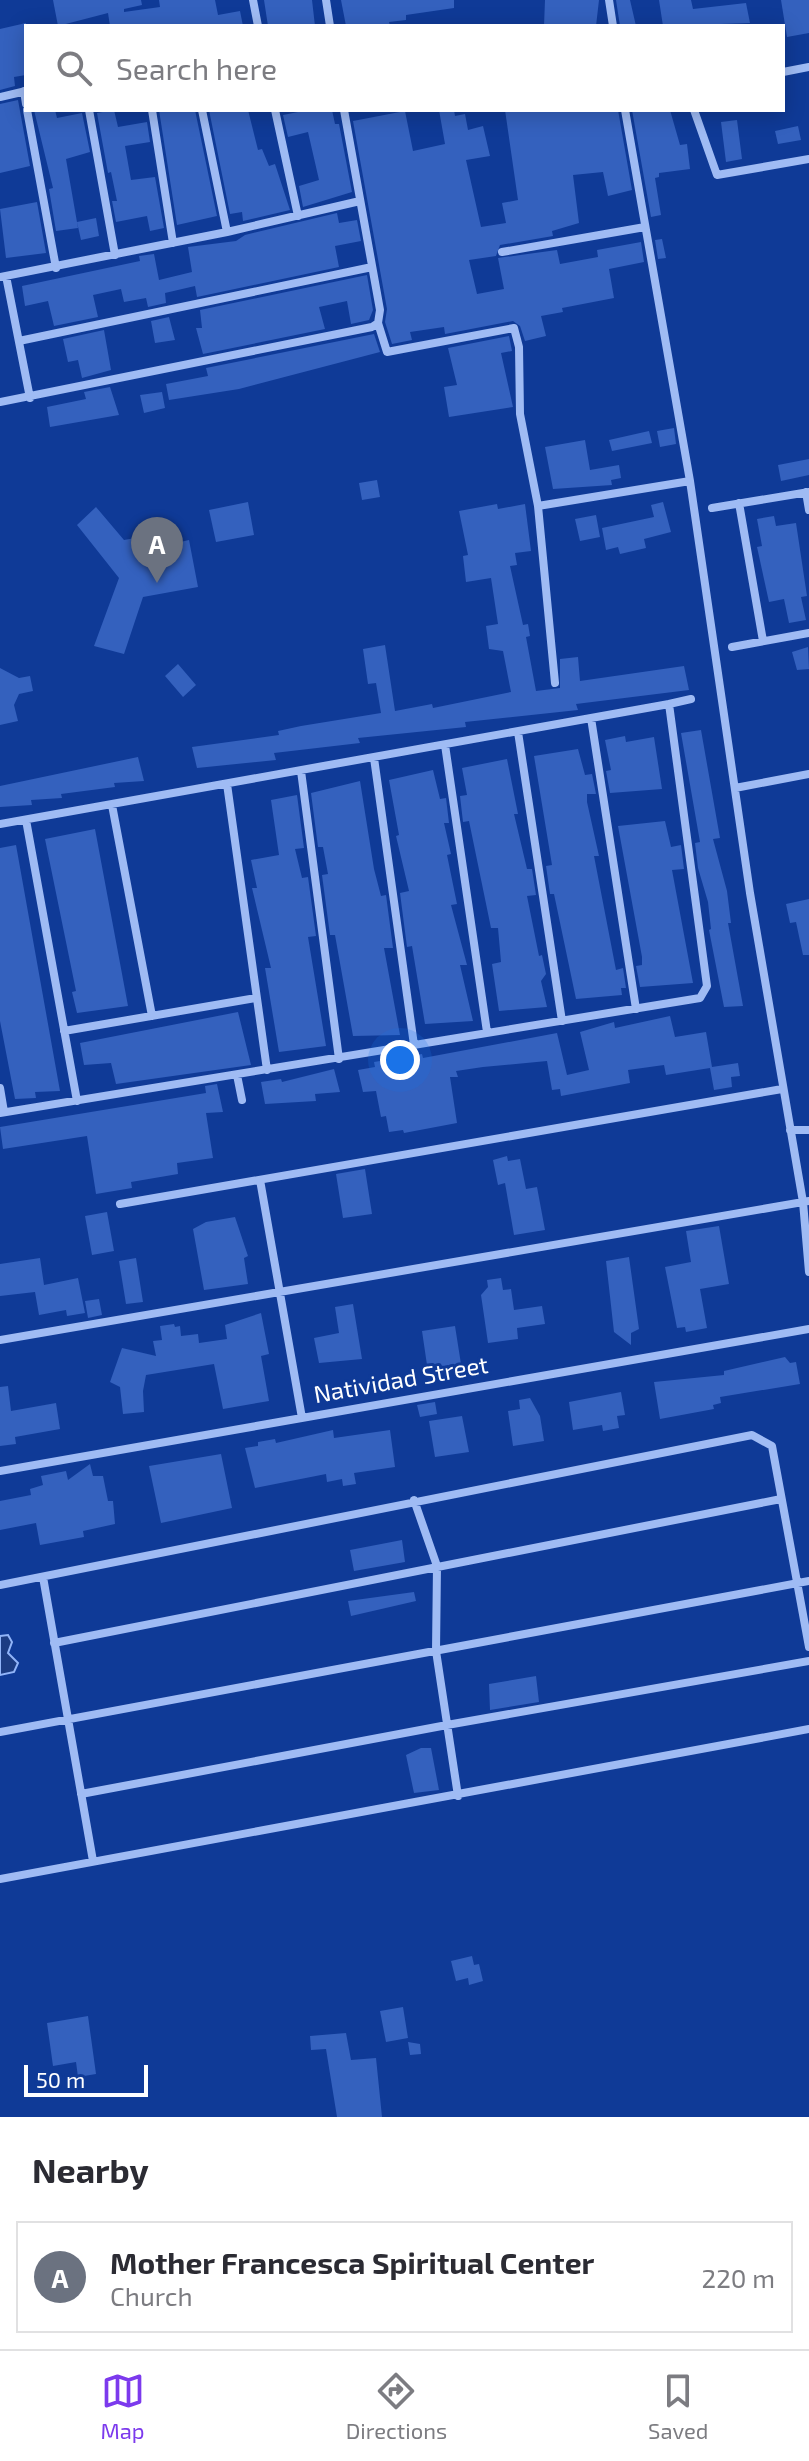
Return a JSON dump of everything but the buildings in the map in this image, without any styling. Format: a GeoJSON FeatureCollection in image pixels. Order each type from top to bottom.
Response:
{"type":"FeatureCollection","features":[{"type":"Feature","properties":{"kind":"street"},"geometry":{"type":"LineString","coordinates":[[253,0],[258,24]]}},
{"type":"Feature","properties":{"kind":"street"},"geometry":{"type":"LineString","coordinates":[[326,0],[330,24]]}},
{"type":"Feature","properties":{"kind":"street"},"geometry":{"type":"LineString","coordinates":[[609,0],[613,24]]}},
{"type":"Feature","properties":{"kind":"street"},"geometry":{"type":"LineString","coordinates":[[785,72],[809,67]]}},
{"type":"Feature","properties":{"kind":"street"},"geometry":{"type":"LineString","coordinates":[[0,97],[24,91]]}},
{"type":"Feature","properties":{"kind":"street"},"geometry":{"type":"LineString","coordinates":[[27,112],[56,268]]}},
{"type":"Feature","properties":{"kind":"street"},"geometry":{"type":"LineString","coordinates":[[89,112],[115,255]]}},
{"type":"Feature","properties":{"kind":"street"},"geometry":{"type":"LineString","coordinates":[[152,112],[173,243]]}},
{"type":"Feature","properties":{"kind":"street"},"geometry":{"type":"LineString","coordinates":[[202,112],[227,232]]}},
{"type":"Feature","properties":{"kind":"street"},"geometry":{"type":"LineString","coordinates":[[275,112],[298,216]]}},
{"type":"Feature","properties":{"kind":"street"},"geometry":{"type":"LineString","coordinates":[[344,112],[380,310],[378,323],[387,352],[514,328],[519,347],[520,414],[538,506],[555,683]]}},
{"type":"Feature","properties":{"kind":"street"},"geometry":{"type":"LineString","coordinates":[[625,112],[690,481],[782,1089],[806,1202],[809,1272]]}},
{"type":"Feature","properties":{"kind":"street"},"geometry":{"type":"LineString","coordinates":[[695,112],[717,175],[809,159]]}},
{"type":"Feature","properties":{"kind":"street"},"geometry":{"type":"LineString","coordinates":[[30,398],[3,277],[227,232],[360,201]]}},
{"type":"Feature","properties":{"kind":"street"},"geometry":{"type":"LineString","coordinates":[[502,252],[645,227]]}},
{"type":"Feature","properties":{"kind":"street"},"geometry":{"type":"LineString","coordinates":[[19,341],[372,267]]}},
{"type":"Feature","properties":{"kind":"street"},"geometry":{"type":"LineString","coordinates":[[0,402],[372,327],[378,323]]}},
{"type":"Feature","properties":{"kind":"street"},"geometry":{"type":"LineString","coordinates":[[538,506],[690,481]]}},
{"type":"Feature","properties":{"kind":"street"},"geometry":{"type":"LineString","coordinates":[[712,508],[808,492],[809,510]]}},
{"type":"Feature","properties":{"kind":"street"},"geometry":{"type":"LineString","coordinates":[[739,503],[763,641]]}},
{"type":"Feature","properties":{"kind":"street"},"geometry":{"type":"LineString","coordinates":[[732,647],[809,633]]}},
{"type":"Feature","properties":{"kind":"street"},"geometry":{"type":"LineString","coordinates":[[0,824],[691,699]]}},
{"type":"Feature","properties":{"kind":"street"},"geometry":{"type":"LineString","coordinates":[[0,1088],[2,1113],[700,998],[707,986],[669,704]]}},
{"type":"Feature","properties":{"kind":"street"},"geometry":{"type":"LineString","coordinates":[[591,718],[636,1009]]}},
{"type":"Feature","properties":{"kind":"street"},"geometry":{"type":"LineString","coordinates":[[518,732],[562,1021]]}},
{"type":"Feature","properties":{"kind":"street"},"geometry":{"type":"LineString","coordinates":[[445,745],[487,1032]]}},
{"type":"Feature","properties":{"kind":"street"},"geometry":{"type":"LineString","coordinates":[[374,758],[414,1045]]}},
{"type":"Feature","properties":{"kind":"street"},"geometry":{"type":"LineString","coordinates":[[301,771],[339,1059]]}},
{"type":"Feature","properties":{"kind":"street"},"geometry":{"type":"LineString","coordinates":[[735,788],[809,774]]}},
{"type":"Feature","properties":{"kind":"street"},"geometry":{"type":"LineString","coordinates":[[227,784],[267,1070]]}},
{"type":"Feature","properties":{"kind":"street"},"geometry":{"type":"LineString","coordinates":[[112,805],[152,1016]]}},
{"type":"Feature","properties":{"kind":"street"},"geometry":{"type":"LineString","coordinates":[[26,820],[77,1101]]}},
{"type":"Feature","properties":{"kind":"street"},"geometry":{"type":"LineString","coordinates":[[64,1031],[256,998]]}},
{"type":"Feature","properties":{"kind":"street"},"geometry":{"type":"LineString","coordinates":[[237,1075],[242,1100]]}},
{"type":"Feature","properties":{"kind":"street"},"geometry":{"type":"LineString","coordinates":[[120,1204],[782,1089]]}},
{"type":"Feature","properties":{"kind":"street"},"geometry":{"type":"LineString","coordinates":[[790,1130],[809,1130]]}},
{"type":"Feature","properties":{"kind":"street"},"geometry":{"type":"LineString","coordinates":[[260,1180],[302,1418]]}},
{"type":"Feature","properties":{"kind":"street"},"geometry":{"type":"LineString","coordinates":[[0,1340],[806,1202]]}},
{"type":"Feature","properties":{"kind":"street","name":"Natividad Street"},"geometry":{"type":"LineString","coordinates":[[0,1471],[809,1329]]}},
{"type":"Feature","properties":{"kind":"street"},"geometry":{"type":"LineString","coordinates":[[0,1585],[752,1435],[772,1446],[809,1647]]}},
{"type":"Feature","properties":{"kind":"street"},"geometry":{"type":"LineString","coordinates":[[54,1643],[781,1499]]}},
{"type":"Feature","properties":{"kind":"street"},"geometry":{"type":"LineString","coordinates":[[414,1500],[437,1566],[436,1651],[458,1796]]}},
{"type":"Feature","properties":{"kind":"street"},"geometry":{"type":"LineString","coordinates":[[43,1577],[93,1861]]}},
{"type":"Feature","properties":{"kind":"street"},"geometry":{"type":"LineString","coordinates":[[0,1732],[809,1581]]}},
{"type":"Feature","properties":{"kind":"street"},"geometry":{"type":"LineString","coordinates":[[81,1794],[809,1661]]}},
{"type":"Feature","properties":{"kind":"street"},"geometry":{"type":"LineString","coordinates":[[0,1879],[809,1729]]}},
{"type":"Feature","properties":{"kind":"water"},"geometry":{"type":"Polygon","coordinates":[[[8,1635],[12,1642],[8,1653],[18,1663],[14,1672],[0,1675],[0,1636],[8,1635]]]}},
{"type":"Feature","properties":{"kind":"place","name":"Mother Francesca Spiritual Center"},"geometry":{"type":"Point","coordinates":[157,583]}}]}
